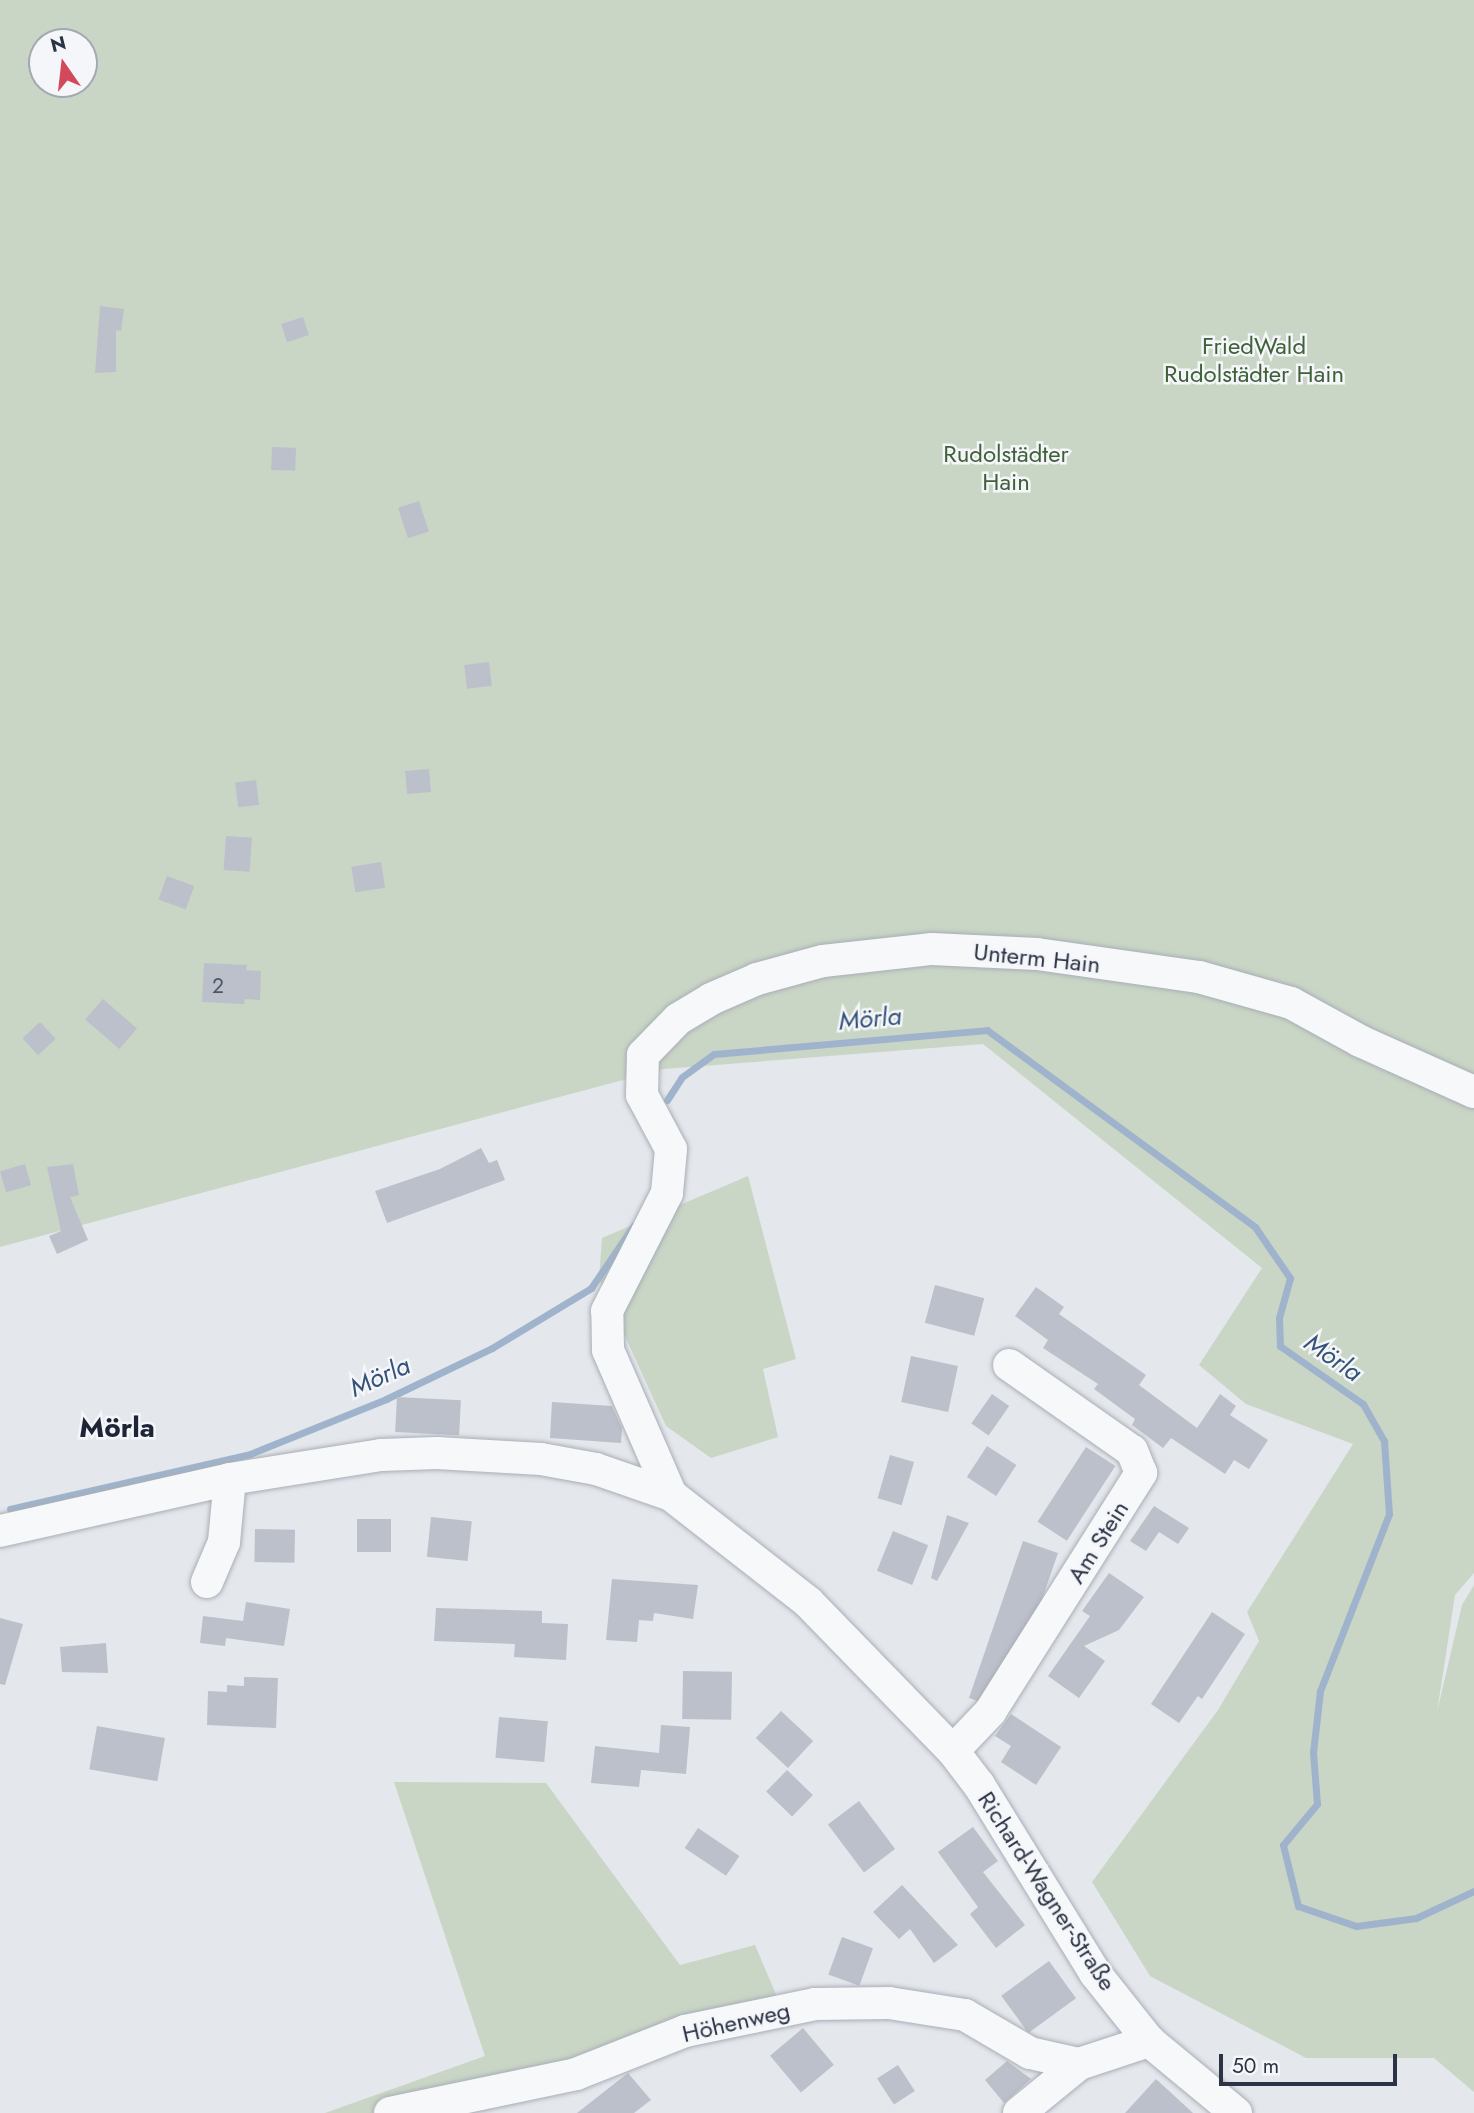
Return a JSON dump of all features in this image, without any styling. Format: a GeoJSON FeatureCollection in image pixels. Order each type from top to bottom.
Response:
{"type":"FeatureCollection","features":[{"type":"Feature","properties":{"kind":"street","name":"Unterm Hain"},"geometry":{"type":"LineString","coordinates":[[671,1495],[608,1350],[607,1311],[667,1193],[671,1149],[642,1095],[643,1055],[678,1020],[711,999],[757,979],[823,961],[932,949],[1037,954],[1199,977],[1291,1003],[1360,1041],[1474,1093]]}},
{"type":"Feature","properties":{"kind":"street","name":"Am Stein"},"geometry":{"type":"LineString","coordinates":[[953,1751],[990,1712],[1141,1473],[1132,1451],[1009,1365]]}},
{"type":"Feature","properties":{"kind":"street"},"geometry":{"type":"LineString","coordinates":[[0,1531],[230,1479],[320,1462],[437,1453],[541,1459],[596,1469],[671,1495],[808,1602],[953,1751]]}},
{"type":"Feature","properties":{"kind":"street"},"geometry":{"type":"LineString","coordinates":[[207,1582],[224,1542],[230,1479]]}},
{"type":"Feature","properties":{"kind":"street","name":"Richard-Wagner-Straße"},"geometry":{"type":"LineString","coordinates":[[953,1751],[985,1795],[1073,1942],[1149,2041],[1236,2113]]}},
{"type":"Feature","properties":{"kind":"street","name":"Höhenweg"},"geometry":{"type":"LineString","coordinates":[[390,2113],[576,2074],[685,2031],[742,2015],[815,2004],[889,2003],[965,2015],[1030,2053],[1079,2064]]}},
{"type":"Feature","properties":{"kind":"street"},"geometry":{"type":"LineString","coordinates":[[1019,2113],[1079,2064],[1149,2041]]}},
{"type":"Feature","properties":{"kind":"green space","name":"Rudolstädter Hain"},"geometry":{"type":"Polygon","coordinates":[[[0,0],[1474,0],[1474,1573],[1455,1595],[1437,1712],[1462,1605],[1474,1585],[1474,2092],[1434,2058],[1306,2058],[1150,1976],[1092,1882],[1218,1710],[1259,1641],[1247,1612],[1353,1444],[1246,1404],[1199,1365],[1262,1268],[983,1044],[664,1069],[0,1247],[0,0]]]}},
{"type":"Feature","properties":{"kind":"green space"},"geometry":{"type":"Polygon","coordinates":[[[748,1176],[796,1359],[763,1369],[778,1437],[711,1458],[666,1426],[599,1279],[602,1238],[748,1176]]]}},
{"type":"Feature","properties":{"kind":"green space"},"geometry":{"type":"Polygon","coordinates":[[[394,1782],[546,1783],[680,1965],[755,1945],[778,1999],[418,2113],[325,2113],[485,2056],[394,1782]]]}},
{"type":"Feature","properties":{"kind":"building"},"geometry":{"type":"Polygon","coordinates":[[[100,306],[124,309],[121,331],[116,330],[116,372],[95,373],[100,306]]]}},
{"type":"Feature","properties":{"kind":"building"},"geometry":{"type":"Polygon","coordinates":[[[303,317],[309,335],[287,342],[281,324],[303,317]]]}},
{"type":"Feature","properties":{"kind":"building"},"geometry":{"type":"Polygon","coordinates":[[[272,447],[296,448],[295,471],[271,470],[272,447]]]}},
{"type":"Feature","properties":{"kind":"building"},"geometry":{"type":"Polygon","coordinates":[[[419,501],[429,531],[408,538],[398,508],[419,501]]]}},
{"type":"Feature","properties":{"kind":"building"},"geometry":{"type":"Polygon","coordinates":[[[489,662],[492,686],[467,689],[464,665],[489,662]]]}},
{"type":"Feature","properties":{"kind":"building"},"geometry":{"type":"Polygon","coordinates":[[[429,769],[431,792],[407,794],[405,771],[429,769]]]}},
{"type":"Feature","properties":{"kind":"building"},"geometry":{"type":"Polygon","coordinates":[[[256,780],[259,805],[238,807],[235,783],[256,780]]]}},
{"type":"Feature","properties":{"kind":"building"},"geometry":{"type":"Polygon","coordinates":[[[226,836],[252,838],[250,872],[224,870],[226,836]]]}},
{"type":"Feature","properties":{"kind":"building"},"geometry":{"type":"Polygon","coordinates":[[[381,862],[385,888],[355,892],[351,867],[381,862]]]}},
{"type":"Feature","properties":{"kind":"building"},"geometry":{"type":"Polygon","coordinates":[[[167,876],[194,886],[186,909],[158,899],[167,876]]]}},
{"type":"Feature","properties":{"kind":"building"},"geometry":{"type":"Polygon","coordinates":[[[204,963],[247,965],[246,970],[261,971],[260,1000],[245,999],[244,1004],[202,1002],[204,963]]]}},
{"type":"Feature","properties":{"kind":"building"},"geometry":{"type":"Polygon","coordinates":[[[103,999],[137,1029],[119,1049],[85,1019],[103,999]]]}},
{"type":"Feature","properties":{"kind":"building"},"geometry":{"type":"Polygon","coordinates":[[[40,1022],[56,1039],[38,1055],[22,1038],[40,1022]]]}},
{"type":"Feature","properties":{"kind":"building"},"geometry":{"type":"Polygon","coordinates":[[[481,1148],[489,1163],[497,1160],[505,1180],[387,1223],[375,1191],[440,1169],[481,1148]]]}},
{"type":"Feature","properties":{"kind":"building"},"geometry":{"type":"Polygon","coordinates":[[[25,1164],[31,1185],[6,1192],[0,1171],[25,1164]]]}},
{"type":"Feature","properties":{"kind":"building"},"geometry":{"type":"Polygon","coordinates":[[[73,1164],[79,1195],[70,1197],[88,1240],[57,1254],[49,1236],[61,1231],[47,1167],[73,1164]]]}},
{"type":"Feature","properties":{"kind":"building"},"geometry":{"type":"Polygon","coordinates":[[[935,1285],[984,1298],[974,1336],[925,1323],[935,1285]]]}},
{"type":"Feature","properties":{"kind":"building"},"geometry":{"type":"Polygon","coordinates":[[[1036,1287],[1064,1307],[1059,1314],[1146,1375],[1139,1385],[1197,1428],[1220,1394],[1236,1406],[1230,1415],[1268,1440],[1249,1469],[1234,1460],[1225,1474],[1171,1438],[1163,1448],[1132,1425],[1135,1419],[1094,1389],[1098,1384],[1043,1348],[1048,1340],[1015,1316],[1036,1287]]]}},
{"type":"Feature","properties":{"kind":"building"},"geometry":{"type":"Polygon","coordinates":[[[911,1356],[958,1366],[948,1412],[901,1402],[911,1356]]]}},
{"type":"Feature","properties":{"kind":"building"},"geometry":{"type":"Polygon","coordinates":[[[992,1394],[1009,1406],[989,1436],[971,1423],[992,1394]]]}},
{"type":"Feature","properties":{"kind":"building"},"geometry":{"type":"Polygon","coordinates":[[[397,1397],[461,1400],[459,1435],[395,1432],[397,1397]]]}},
{"type":"Feature","properties":{"kind":"building"},"geometry":{"type":"Polygon","coordinates":[[[552,1402],[612,1406],[622,1428],[621,1443],[550,1438],[552,1402]]]}},
{"type":"Feature","properties":{"kind":"building"},"geometry":{"type":"Polygon","coordinates":[[[987,1446],[1016,1465],[996,1496],[967,1477],[987,1446]]]}},
{"type":"Feature","properties":{"kind":"building"},"geometry":{"type":"Polygon","coordinates":[[[1086,1447],[1115,1466],[1067,1541],[1038,1522],[1086,1447]]]}},
{"type":"Feature","properties":{"kind":"building"},"geometry":{"type":"Polygon","coordinates":[[[890,1455],[914,1462],[902,1505],[878,1498],[890,1455]]]}},
{"type":"Feature","properties":{"kind":"building"},"geometry":{"type":"Polygon","coordinates":[[[1154,1506],[1189,1528],[1178,1544],[1159,1532],[1146,1551],[1130,1541],[1154,1506]]]}},
{"type":"Feature","properties":{"kind":"building"},"geometry":{"type":"Polygon","coordinates":[[[947,1515],[969,1523],[937,1581],[931,1578],[947,1515]]]}},
{"type":"Feature","properties":{"kind":"building"},"geometry":{"type":"Polygon","coordinates":[[[431,1517],[472,1521],[468,1561],[427,1557],[431,1517]]]}},
{"type":"Feature","properties":{"kind":"building"},"geometry":{"type":"Polygon","coordinates":[[[357,1519],[391,1519],[391,1552],[357,1552],[357,1519]]]}},
{"type":"Feature","properties":{"kind":"building"},"geometry":{"type":"Polygon","coordinates":[[[255,1529],[295,1530],[294,1563],[254,1562],[255,1529]]]}},
{"type":"Feature","properties":{"kind":"building"},"geometry":{"type":"Polygon","coordinates":[[[893,1531],[928,1545],[912,1585],[877,1571],[893,1531]]]}},
{"type":"Feature","properties":{"kind":"building"},"geometry":{"type":"Polygon","coordinates":[[[1023,1541],[1058,1553],[1004,1710],[969,1698],[1023,1541]]]}},
{"type":"Feature","properties":{"kind":"building"},"geometry":{"type":"Polygon","coordinates":[[[1109,1573],[1144,1597],[1119,1630],[1084,1646],[1105,1661],[1079,1698],[1048,1676],[1090,1616],[1082,1611],[1109,1573]]]}},
{"type":"Feature","properties":{"kind":"building"},"geometry":{"type":"Polygon","coordinates":[[[612,1579],[698,1585],[693,1619],[654,1613],[653,1621],[639,1620],[637,1642],[606,1640],[612,1579]]]}},
{"type":"Feature","properties":{"kind":"building"},"geometry":{"type":"Polygon","coordinates":[[[246,1602],[290,1609],[284,1646],[226,1638],[225,1646],[200,1643],[203,1616],[243,1621],[246,1602]]]}},
{"type":"Feature","properties":{"kind":"building"},"geometry":{"type":"Polygon","coordinates":[[[436,1608],[542,1611],[542,1623],[568,1624],[566,1660],[514,1657],[515,1644],[434,1641],[436,1608]]]}},
{"type":"Feature","properties":{"kind":"building"},"geometry":{"type":"Polygon","coordinates":[[[1212,1612],[1245,1634],[1202,1699],[1198,1696],[1179,1723],[1151,1704],[1212,1612]]]}},
{"type":"Feature","properties":{"kind":"building"},"geometry":{"type":"Polygon","coordinates":[[[0,1618],[23,1624],[5,1685],[0,1684],[0,1618]]]}},
{"type":"Feature","properties":{"kind":"building"},"geometry":{"type":"Polygon","coordinates":[[[106,1643],[108,1673],[62,1672],[60,1647],[106,1643]]]}},
{"type":"Feature","properties":{"kind":"building"},"geometry":{"type":"Polygon","coordinates":[[[683,1671],[732,1672],[731,1720],[682,1719],[683,1671]]]}},
{"type":"Feature","properties":{"kind":"building"},"geometry":{"type":"Polygon","coordinates":[[[244,1677],[278,1678],[276,1728],[207,1725],[208,1691],[227,1692],[227,1685],[244,1686],[244,1677]]]}},
{"type":"Feature","properties":{"kind":"building"},"geometry":{"type":"Polygon","coordinates":[[[781,1711],[813,1741],[788,1768],[756,1738],[781,1711]]]}},
{"type":"Feature","properties":{"kind":"building"},"geometry":{"type":"Polygon","coordinates":[[[1011,1714],[1061,1747],[1036,1785],[1001,1762],[1011,1746],[995,1736],[1011,1714]]]}},
{"type":"Feature","properties":{"kind":"building"},"geometry":{"type":"Polygon","coordinates":[[[499,1717],[548,1721],[544,1762],[495,1758],[499,1717]]]}},
{"type":"Feature","properties":{"kind":"building"},"geometry":{"type":"Polygon","coordinates":[[[661,1725],[690,1727],[686,1774],[641,1770],[639,1787],[591,1783],[595,1746],[659,1753],[661,1725]]]}},
{"type":"Feature","properties":{"kind":"building"},"geometry":{"type":"Polygon","coordinates":[[[97,1726],[165,1738],[157,1781],[89,1769],[97,1726]]]}},
{"type":"Feature","properties":{"kind":"building"},"geometry":{"type":"Polygon","coordinates":[[[787,1770],[813,1795],[792,1817],[766,1792],[787,1770]]]}},
{"type":"Feature","properties":{"kind":"building"},"geometry":{"type":"Polygon","coordinates":[[[859,1801],[895,1849],[864,1872],[828,1824],[859,1801]]]}},
{"type":"Feature","properties":{"kind":"building"},"geometry":{"type":"Polygon","coordinates":[[[973,1827],[998,1861],[983,1872],[1025,1925],[996,1948],[970,1914],[978,1907],[938,1852],[973,1827]]]}},
{"type":"Feature","properties":{"kind":"building"},"geometry":{"type":"Polygon","coordinates":[[[698,1828],[739,1856],[726,1876],[685,1848],[698,1828]]]}},
{"type":"Feature","properties":{"kind":"building"},"geometry":{"type":"Polygon","coordinates":[[[902,1885],[958,1945],[934,1963],[910,1929],[899,1939],[873,1912],[902,1885]]]}},
{"type":"Feature","properties":{"kind":"building"},"geometry":{"type":"Polygon","coordinates":[[[842,1937],[873,1948],[859,1986],[828,1975],[842,1937]]]}},
{"type":"Feature","properties":{"kind":"building"},"geometry":{"type":"Polygon","coordinates":[[[1049,1961],[1076,1998],[1028,2033],[1001,1996],[1049,1961]]]}},
{"type":"Feature","properties":{"kind":"building"},"geometry":{"type":"Polygon","coordinates":[[[803,2028],[834,2065],[801,2092],[770,2056],[803,2028]]]}},
{"type":"Feature","properties":{"kind":"building"},"geometry":{"type":"Polygon","coordinates":[[[1007,2061],[1031,2079],[1004,2103],[985,2080],[1007,2061]]]}},
{"type":"Feature","properties":{"kind":"building"},"geometry":{"type":"Polygon","coordinates":[[[898,2065],[915,2091],[894,2105],[877,2079],[898,2065]]]}},
{"type":"Feature","properties":{"kind":"building"},"geometry":{"type":"Polygon","coordinates":[[[628,2073],[651,2100],[634,2113],[577,2113],[628,2073]]]}},
{"type":"Feature","properties":{"kind":"building"},"geometry":{"type":"Polygon","coordinates":[[[1156,2079],[1193,2113],[1125,2113],[1156,2079]]]}},
{"type":"Feature","properties":{"kind":"waterway","name":"Mörla"},"geometry":{"type":"LineString","coordinates":[[667,1100],[682,1077],[714,1054],[987,1030],[1255,1227],[1290,1278],[1279,1318],[1280,1346],[1363,1404],[1384,1441],[1389,1514],[1320,1691],[1313,1752],[1317,1804],[1283,1845],[1298,1906],[1356,1926],[1416,1918],[1474,1891]]}},
{"type":"Feature","properties":{"kind":"waterway","name":"Mörla"},"geometry":{"type":"LineString","coordinates":[[10,1509],[250,1454],[386,1399],[492,1348],[591,1288],[634,1225]]}},
{"type":"Feature","properties":{"kind":"district","name":"Mörla"},"geometry":{"type":"Point","coordinates":[117,1428]}},
{"type":"Feature","properties":{"kind":"park label","name":"FriedWald Rudolstädter Hain"},"geometry":{"type":"Point","coordinates":[1254,360]}}]}
